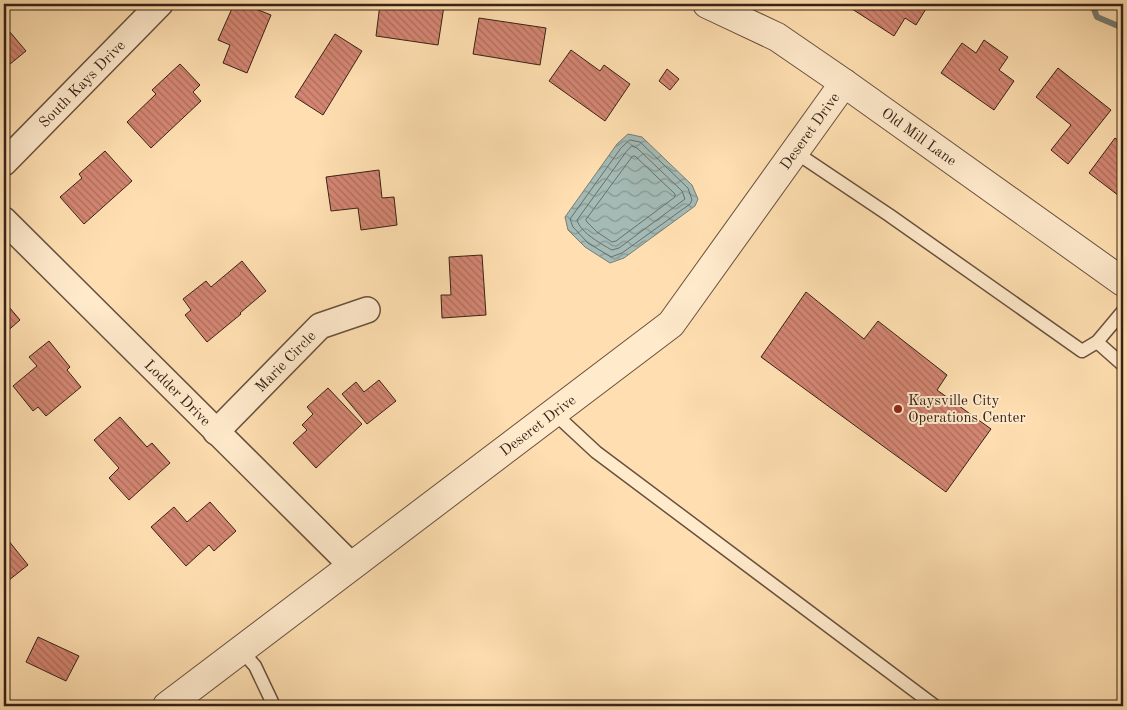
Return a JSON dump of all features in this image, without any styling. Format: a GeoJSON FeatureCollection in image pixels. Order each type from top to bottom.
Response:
{"type":"FeatureCollection","features":[{"type":"Feature","properties":{"kind":"street","name":"South Kays Drive"},"geometry":{"type":"LineString","coordinates":[[4,163],[160,4]]}},
{"type":"Feature","properties":{"kind":"street","name":"Old Mill Lane"},"geometry":{"type":"LineString","coordinates":[[707,4],[776,37],[844,83],[1123,282]]}},
{"type":"Feature","properties":{"kind":"street","name":"Deseret Drive"},"geometry":{"type":"LineString","coordinates":[[167,706],[671,324],[844,83]]}},
{"type":"Feature","properties":{"kind":"street","name":"Lodder Drive"},"geometry":{"type":"LineString","coordinates":[[4,220],[352,566]]}},
{"type":"Feature","properties":{"kind":"street","name":"Marie Circle"},"geometry":{"type":"LineString","coordinates":[[216,432],[320,326],[367,310]]}},
{"type":"Feature","properties":{"kind":"lane"},"geometry":{"type":"LineString","coordinates":[[795,152],[1082,351],[1097,342],[1123,311]]}},
{"type":"Feature","properties":{"kind":"lane"},"geometry":{"type":"LineString","coordinates":[[1097,342],[1123,365]]}},
{"type":"Feature","properties":{"kind":"lane"},"geometry":{"type":"LineString","coordinates":[[554,413],[596,452],[935,706]]}},
{"type":"Feature","properties":{"kind":"lane"},"geometry":{"type":"LineString","coordinates":[[241,650],[255,666],[274,706]]}},
{"type":"Feature","properties":{"kind":"water"},"geometry":{"type":"Polygon","coordinates":[[[628,134],[642,137],[692,185],[698,199],[695,206],[624,258],[610,263],[585,247],[568,230],[565,217],[617,144],[628,134]]]}},
{"type":"Feature","properties":{"kind":"building"},"geometry":{"type":"Polygon","coordinates":[[[234,4],[243,4],[271,15],[247,73],[223,63],[230,45],[218,40],[234,4]]]}},
{"type":"Feature","properties":{"kind":"building"},"geometry":{"type":"Polygon","coordinates":[[[380,4],[419,7],[420,4],[444,6],[438,45],[376,36],[380,4]]]}},
{"type":"Feature","properties":{"kind":"building"},"geometry":{"type":"Polygon","coordinates":[[[852,4],[929,4],[916,25],[905,18],[894,36],[849,7],[852,4]]]}},
{"type":"Feature","properties":{"kind":"building"},"geometry":{"type":"Polygon","coordinates":[[[479,18],[546,28],[540,65],[473,54],[479,18]]]}},
{"type":"Feature","properties":{"kind":"building"},"geometry":{"type":"Polygon","coordinates":[[[4,25],[26,51],[4,69],[4,25]]]}},
{"type":"Feature","properties":{"kind":"building"},"geometry":{"type":"Polygon","coordinates":[[[335,34],[362,51],[323,115],[295,97],[335,34]]]}},
{"type":"Feature","properties":{"kind":"building"},"geometry":{"type":"Polygon","coordinates":[[[984,40],[1008,57],[999,70],[1014,81],[994,110],[941,73],[962,43],[976,53],[984,40]]]}},
{"type":"Feature","properties":{"kind":"building"},"geometry":{"type":"Polygon","coordinates":[[[571,50],[600,71],[604,65],[630,84],[605,121],[549,81],[571,50]]]}},
{"type":"Feature","properties":{"kind":"building"},"geometry":{"type":"Polygon","coordinates":[[[180,64],[200,85],[193,92],[201,101],[151,148],[127,122],[156,94],[152,90],[180,64]]]}},
{"type":"Feature","properties":{"kind":"building"},"geometry":{"type":"Polygon","coordinates":[[[1058,68],[1111,110],[1068,164],[1051,150],[1071,125],[1036,97],[1058,68]]]}},
{"type":"Feature","properties":{"kind":"building"},"geometry":{"type":"Polygon","coordinates":[[[667,69],[679,79],[670,90],[659,81],[667,69]]]}},
{"type":"Feature","properties":{"kind":"building"},"geometry":{"type":"Polygon","coordinates":[[[1115,138],[1123,144],[1123,199],[1089,173],[1115,138]]]}},
{"type":"Feature","properties":{"kind":"building"},"geometry":{"type":"Polygon","coordinates":[[[105,151],[132,181],[84,224],[60,197],[82,178],[79,174],[105,151]]]}},
{"type":"Feature","properties":{"kind":"building"},"geometry":{"type":"Polygon","coordinates":[[[379,170],[382,198],[394,197],[397,225],[361,230],[358,208],[331,211],[326,177],[379,170]]]}},
{"type":"Feature","properties":{"kind":"building"},"geometry":{"type":"Polygon","coordinates":[[[482,255],[486,315],[442,318],[441,295],[451,295],[449,257],[482,255]]]}},
{"type":"Feature","properties":{"kind":"building"},"geometry":{"type":"Polygon","coordinates":[[[242,261],[266,291],[207,342],[185,315],[191,310],[183,299],[206,281],[211,287],[242,261]]]}},
{"type":"Feature","properties":{"kind":"building","name":"Kaysville City Operations Center"},"geometry":{"type":"Polygon","coordinates":[[[806,292],[864,339],[878,321],[947,375],[937,390],[991,429],[946,492],[761,357],[806,292]]]}},
{"type":"Feature","properties":{"kind":"building"},"geometry":{"type":"Polygon","coordinates":[[[4,301],[20,320],[4,334],[4,301]]]}},
{"type":"Feature","properties":{"kind":"building"},"geometry":{"type":"Polygon","coordinates":[[[49,341],[70,367],[67,370],[81,387],[46,416],[38,407],[33,411],[13,386],[37,366],[29,357],[49,341]]]}},
{"type":"Feature","properties":{"kind":"building"},"geometry":{"type":"Polygon","coordinates":[[[379,380],[396,401],[367,424],[342,394],[356,382],[364,392],[379,380]]]}},
{"type":"Feature","properties":{"kind":"building"},"geometry":{"type":"Polygon","coordinates":[[[328,388],[362,424],[316,468],[293,443],[307,430],[302,425],[313,414],[307,407],[328,388]]]}},
{"type":"Feature","properties":{"kind":"building"},"geometry":{"type":"Polygon","coordinates":[[[120,417],[147,447],[152,443],[170,463],[129,500],[109,478],[119,468],[94,440],[120,417]]]}},
{"type":"Feature","properties":{"kind":"building"},"geometry":{"type":"Polygon","coordinates":[[[210,502],[236,531],[214,551],[209,545],[186,566],[151,527],[174,507],[187,522],[210,502]]]}},
{"type":"Feature","properties":{"kind":"building"},"geometry":{"type":"Polygon","coordinates":[[[4,535],[28,565],[4,584],[4,535]]]}},
{"type":"Feature","properties":{"kind":"building"},"geometry":{"type":"Polygon","coordinates":[[[38,637],[79,656],[66,681],[26,662],[38,637]]]}},
{"type":"Feature","properties":{"kind":"waterway"},"geometry":{"type":"LineString","coordinates":[[1092,4],[1097,17],[1123,28]]}},
{"type":"Feature","properties":{"kind":"place","name":"Kaysville City Operations Center"},"geometry":{"type":"Point","coordinates":[898,409]}}]}
